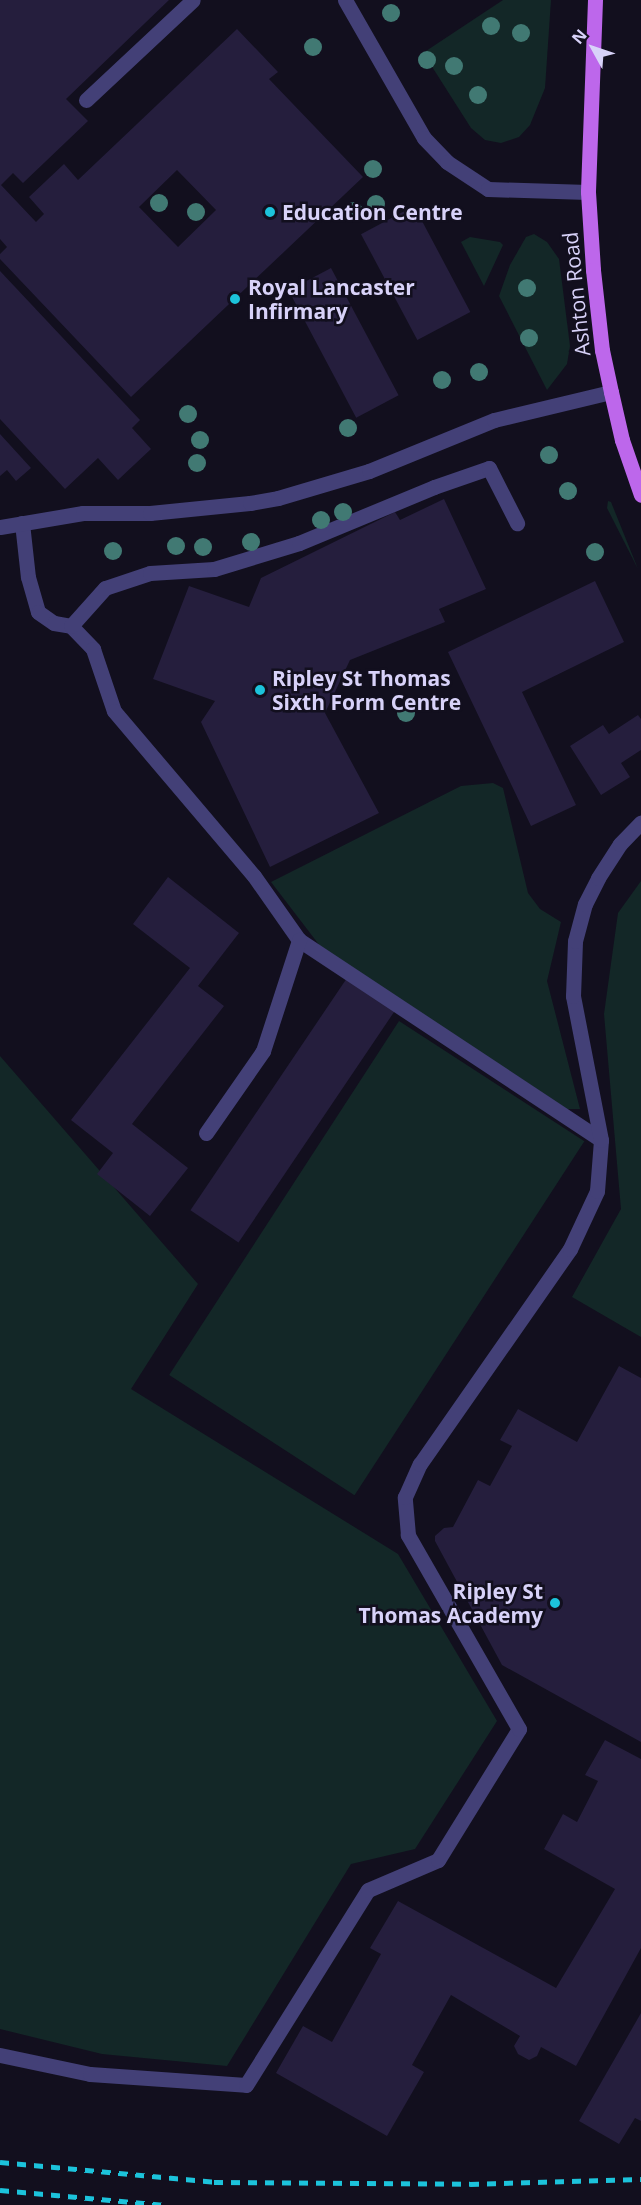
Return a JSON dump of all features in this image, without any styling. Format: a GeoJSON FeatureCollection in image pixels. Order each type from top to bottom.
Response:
{"type":"FeatureCollection","features":[{"type":"Feature","properties":{"kind":"main road","name":"Ashton Road"},"geometry":{"type":"LineString","coordinates":[[596,0],[588,192],[593,270],[602,350],[622,440],[641,495]]}},
{"type":"Feature","properties":{"kind":"street"},"geometry":{"type":"LineString","coordinates":[[86,100],[193,0]]}},
{"type":"Feature","properties":{"kind":"street"},"geometry":{"type":"LineString","coordinates":[[345,0],[424,138],[447,162],[488,189],[588,192]]}},
{"type":"Feature","properties":{"kind":"street"},"geometry":{"type":"LineString","coordinates":[[0,527],[83,513],[150,513],[278,498],[369,471],[494,420],[611,392]]}},
{"type":"Feature","properties":{"kind":"street"},"geometry":{"type":"LineString","coordinates":[[71,626],[105,588],[150,573],[214,569],[299,543],[434,487],[489,468],[517,523]]}},
{"type":"Feature","properties":{"kind":"street"},"geometry":{"type":"LineString","coordinates":[[22,523],[28,577],[38,612],[54,624],[71,626],[93,649],[114,711],[254,876],[299,940],[601,1140]]}},
{"type":"Feature","properties":{"kind":"street"},"geometry":{"type":"LineString","coordinates":[[0,2055],[90,2074],[246,2085],[368,1890],[438,1860],[519,1729],[408,1535],[405,1497],[420,1464],[570,1248],[597,1191],[601,1140],[573,996],[575,941],[585,904],[598,878],[620,844],[641,822]]}},
{"type":"Feature","properties":{"kind":"street"},"geometry":{"type":"LineString","coordinates":[[206,1133],[263,1051],[299,940]]}},
{"type":"Feature","properties":{"kind":"green space"},"geometry":{"type":"Polygon","coordinates":[[[503,0],[551,0],[545,88],[530,125],[519,137],[501,143],[485,140],[471,128],[429,62],[426,51],[503,0]]]}},
{"type":"Feature","properties":{"kind":"green space"},"geometry":{"type":"Polygon","coordinates":[[[534,234],[547,242],[559,259],[570,346],[567,364],[547,390],[499,296],[510,265],[526,237],[534,234]]]}},
{"type":"Feature","properties":{"kind":"green space"},"geometry":{"type":"Polygon","coordinates":[[[470,237],[500,242],[503,245],[484,286],[461,242],[470,237]]]}},
{"type":"Feature","properties":{"kind":"green space"},"geometry":{"type":"Polygon","coordinates":[[[608,501],[611,502],[638,569],[607,508],[608,501]]]}},
{"type":"Feature","properties":{"kind":"green space"},"geometry":{"type":"Polygon","coordinates":[[[493,783],[503,788],[528,893],[540,909],[561,922],[547,981],[580,1109],[567,1109],[320,946],[271,882],[461,786],[493,783]]]}},
{"type":"Feature","properties":{"kind":"green space"},"geometry":{"type":"Polygon","coordinates":[[[641,881],[641,1337],[572,1297],[621,1209],[604,1014],[618,913],[641,881]]]}},
{"type":"Feature","properties":{"kind":"green space"},"geometry":{"type":"Polygon","coordinates":[[[399,1021],[584,1141],[355,1495],[169,1375],[399,1021]]]}},
{"type":"Feature","properties":{"kind":"green space"},"geometry":{"type":"Polygon","coordinates":[[[0,1056],[198,1284],[131,1389],[398,1554],[497,1721],[415,1849],[351,1864],[227,2066],[102,2054],[0,2029],[0,1056]]]}},
{"type":"Feature","properties":{"kind":"building","name":"Education Centre"},"geometry":{"type":"Polygon","coordinates":[[[0,0],[169,0],[66,99],[88,121],[23,183],[13,173],[1,185],[36,222],[44,214],[29,197],[64,164],[78,180],[237,29],[278,72],[269,79],[363,177],[131,397],[0,259],[0,254],[7,247],[0,239],[0,0]],[[177,170],[139,207],[178,247],[216,210],[177,170]]]}},
{"type":"Feature","properties":{"kind":"building"},"geometry":{"type":"Polygon","coordinates":[[[414,206],[470,312],[417,340],[361,234],[414,206]]]}},
{"type":"Feature","properties":{"kind":"building"},"geometry":{"type":"Polygon","coordinates":[[[331,268],[399,395],[356,418],[289,291],[331,268]]]}},
{"type":"Feature","properties":{"kind":"building"},"geometry":{"type":"Polygon","coordinates":[[[0,271],[140,420],[132,428],[151,449],[118,480],[98,458],[65,489],[0,419],[0,271]]]}},
{"type":"Feature","properties":{"kind":"building"},"geometry":{"type":"Polygon","coordinates":[[[0,434],[31,468],[16,481],[7,470],[0,476],[0,434]]]}},
{"type":"Feature","properties":{"kind":"building","name":"Ripley St Thomas Sixth Form Centre"},"geometry":{"type":"Polygon","coordinates":[[[444,499],[486,589],[439,609],[445,622],[350,660],[325,713],[379,813],[270,867],[201,722],[215,701],[153,679],[189,586],[249,607],[261,578],[395,512],[400,520],[444,499]]]}},
{"type":"Feature","properties":{"kind":"building"},"geometry":{"type":"Polygon","coordinates":[[[595,581],[624,642],[522,692],[576,805],[531,826],[448,652],[595,581]]]}},
{"type":"Feature","properties":{"kind":"building"},"geometry":{"type":"Polygon","coordinates":[[[638,715],[641,719],[641,750],[621,763],[630,777],[601,795],[570,746],[603,725],[609,734],[638,715]]]}},
{"type":"Feature","properties":{"kind":"building"},"geometry":{"type":"Polygon","coordinates":[[[168,877],[239,933],[198,986],[224,1006],[132,1124],[188,1168],[150,1216],[97,1174],[113,1153],[71,1120],[190,968],[133,924],[168,877]]]}},
{"type":"Feature","properties":{"kind":"building"},"geometry":{"type":"Polygon","coordinates":[[[347,978],[395,1010],[239,1243],[190,1210],[347,978]]]}},
{"type":"Feature","properties":{"kind":"building","name":"Ripley St Thomas Academy"},"geometry":{"type":"Polygon","coordinates":[[[619,1366],[641,1378],[641,1742],[502,1665],[435,1541],[435,1536],[444,1528],[453,1527],[478,1480],[490,1486],[512,1446],[500,1440],[518,1409],[577,1442],[619,1366]]]}},
{"type":"Feature","properties":{"kind":"building"},"geometry":{"type":"Polygon","coordinates":[[[605,1740],[641,1759],[641,1948],[576,2066],[541,2047],[537,2056],[529,2060],[518,2054],[514,2046],[520,2036],[451,1995],[412,2065],[424,2072],[387,2136],[276,2073],[303,2026],[332,2042],[381,1954],[370,1948],[398,1901],[556,1988],[615,1889],[544,1849],[563,1814],[577,1822],[598,1781],[585,1775],[605,1740]]]}},
{"type":"Feature","properties":{"kind":"building"},"geometry":{"type":"Polygon","coordinates":[[[641,2013],[641,2121],[635,2118],[619,2144],[579,2121],[641,2013]]]}},
{"type":"Feature","properties":{"kind":"railway"},"geometry":{"type":"LineString","coordinates":[[0,2162],[214,2182],[470,2184],[641,2179]]}},
{"type":"Feature","properties":{"kind":"railway"},"geometry":{"type":"LineString","coordinates":[[0,2190],[165,2205]]}},
{"type":"Feature","properties":{"kind":"place","name":"Education Centre"},"geometry":{"type":"Point","coordinates":[270,212]}},
{"type":"Feature","properties":{"kind":"place","name":"Royal Lancaster Infirmary"},"geometry":{"type":"Point","coordinates":[235,299]}},
{"type":"Feature","properties":{"kind":"place","name":"Ripley St Thomas Sixth Form Centre"},"geometry":{"type":"Point","coordinates":[260,690]}},
{"type":"Feature","properties":{"kind":"place","name":"Ripley St Thomas Academy"},"geometry":{"type":"Point","coordinates":[555,1603]}}]}
